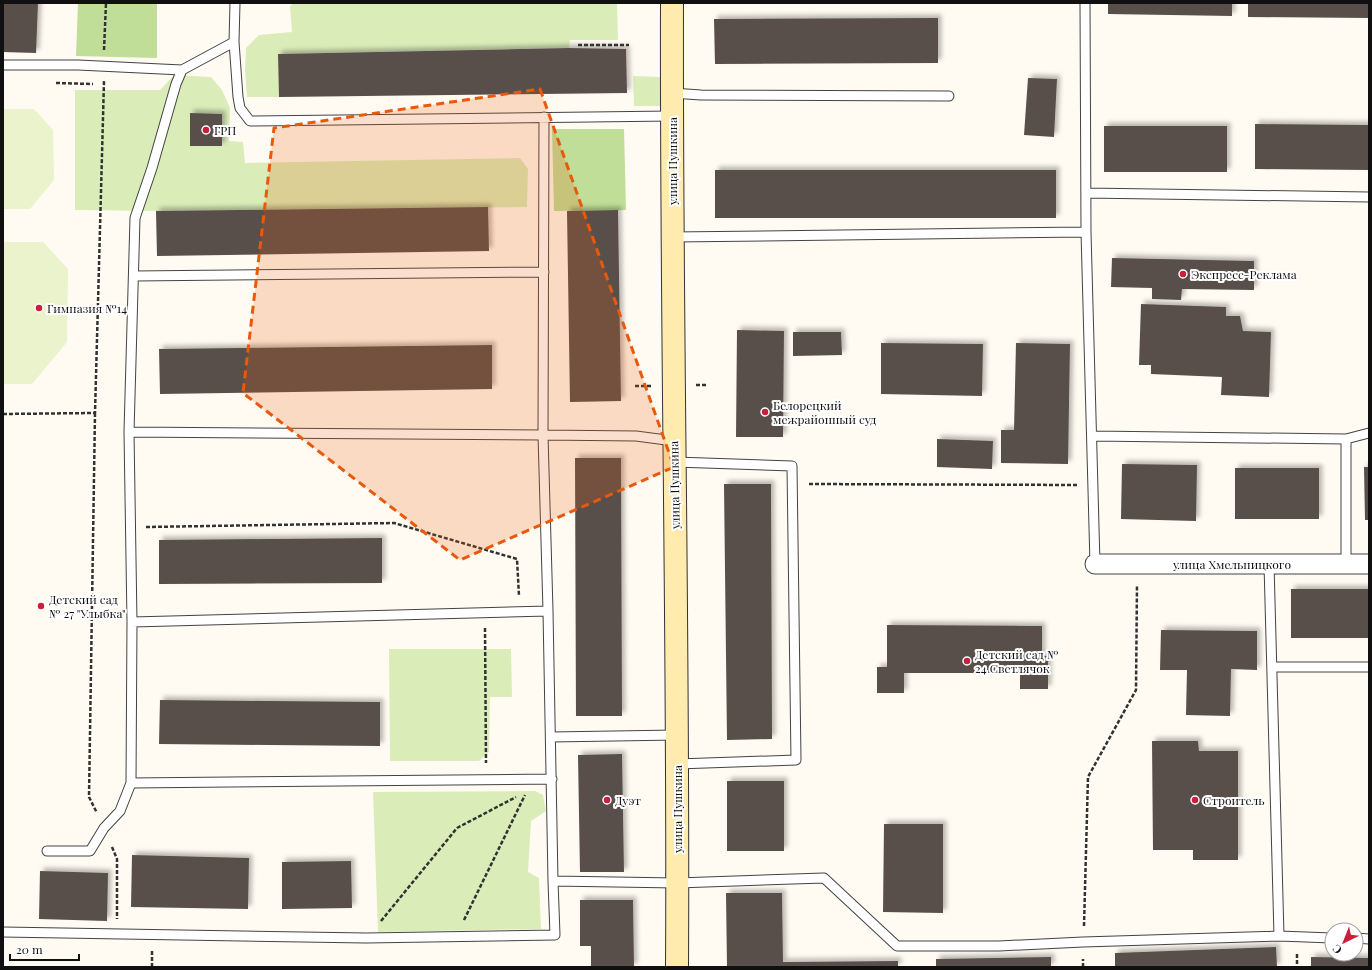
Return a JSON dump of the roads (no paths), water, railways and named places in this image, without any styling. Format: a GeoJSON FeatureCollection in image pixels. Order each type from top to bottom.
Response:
{"type":"FeatureCollection","features":[{"type":"Feature","properties":{"kind":"main road","name":"улица Пушкина"},"geometry":{"type":"LineString","coordinates":[[672,3],[672,237],[677,735],[677,967]]}},
{"type":"Feature","properties":{"kind":"street","name":"улица Хмельницкого"},"geometry":{"type":"LineString","coordinates":[[1095,564],[1369,564]]}},
{"type":"Feature","properties":{"kind":"lane"},"geometry":{"type":"LineString","coordinates":[[235,3],[234,42],[238,97],[240,108],[250,121],[672,116]]}},
{"type":"Feature","properties":{"kind":"lane"},"geometry":{"type":"LineString","coordinates":[[1085,3],[1086,232],[1095,564]]}},
{"type":"Feature","properties":{"kind":"lane"},"geometry":{"type":"LineString","coordinates":[[3,64],[104,66],[182,70],[234,42]]}},
{"type":"Feature","properties":{"kind":"lane"},"geometry":{"type":"LineString","coordinates":[[47,851],[90,851],[104,828],[120,811],[131,783],[132,622],[129,432],[135,218],[152,168],[176,84],[182,70]]}},
{"type":"Feature","properties":{"kind":"lane"},"geometry":{"type":"LineString","coordinates":[[672,93],[701,95],[949,96]]}},
{"type":"Feature","properties":{"kind":"lane"},"geometry":{"type":"LineString","coordinates":[[3,932],[366,938],[555,935],[543,435],[544,117]]}},
{"type":"Feature","properties":{"kind":"lane"},"geometry":{"type":"LineString","coordinates":[[1086,193],[1369,197]]}},
{"type":"Feature","properties":{"kind":"lane"},"geometry":{"type":"LineString","coordinates":[[672,237],[1086,232]]}},
{"type":"Feature","properties":{"kind":"lane"},"geometry":{"type":"LineString","coordinates":[[134,276],[544,272]]}},
{"type":"Feature","properties":{"kind":"lane"},"geometry":{"type":"LineString","coordinates":[[129,432],[636,436],[674,440]]}},
{"type":"Feature","properties":{"kind":"lane"},"geometry":{"type":"LineString","coordinates":[[1092,436],[1346,439],[1369,433]]}},
{"type":"Feature","properties":{"kind":"lane"},"geometry":{"type":"LineString","coordinates":[[1346,439],[1346,564]]}},
{"type":"Feature","properties":{"kind":"lane"},"geometry":{"type":"LineString","coordinates":[[674,462],[792,466],[796,760],[677,764]]}},
{"type":"Feature","properties":{"kind":"lane"},"geometry":{"type":"LineString","coordinates":[[1269,564],[1279,936]]}},
{"type":"Feature","properties":{"kind":"lane"},"geometry":{"type":"LineString","coordinates":[[132,622],[548,610]]}},
{"type":"Feature","properties":{"kind":"lane"},"geometry":{"type":"LineString","coordinates":[[1272,667],[1369,667]]}},
{"type":"Feature","properties":{"kind":"lane"},"geometry":{"type":"LineString","coordinates":[[551,738],[677,735]]}},
{"type":"Feature","properties":{"kind":"lane"},"geometry":{"type":"LineString","coordinates":[[131,783],[552,779]]}},
{"type":"Feature","properties":{"kind":"lane"},"geometry":{"type":"LineString","coordinates":[[553,881],[677,883],[824,878],[897,946],[1000,946],[1279,936],[1324,938]]}},
{"type":"Feature","properties":{"kind":"place","name":"ГРП"},"geometry":{"type":"Point","coordinates":[206,130]}},
{"type":"Feature","properties":{"kind":"place","name":"Экспресс-Реклама"},"geometry":{"type":"Point","coordinates":[1183,274]}},
{"type":"Feature","properties":{"kind":"place","name":"Гимназия №14"},"geometry":{"type":"Point","coordinates":[39,308]}},
{"type":"Feature","properties":{"kind":"place","name":"Белорецкий межрайонный суд"},"geometry":{"type":"Point","coordinates":[765,412]}},
{"type":"Feature","properties":{"kind":"place","name":"Детский сад № 27 \"Улыбка\""},"geometry":{"type":"Point","coordinates":[41,606]}},
{"type":"Feature","properties":{"kind":"place","name":"Детский сад № 24 Светлячок"},"geometry":{"type":"Point","coordinates":[967,661]}},
{"type":"Feature","properties":{"kind":"place","name":"Дуэт"},"geometry":{"type":"Point","coordinates":[607,800]}},
{"type":"Feature","properties":{"kind":"place","name":"Строитель"},"geometry":{"type":"Point","coordinates":[1195,800]}}]}
